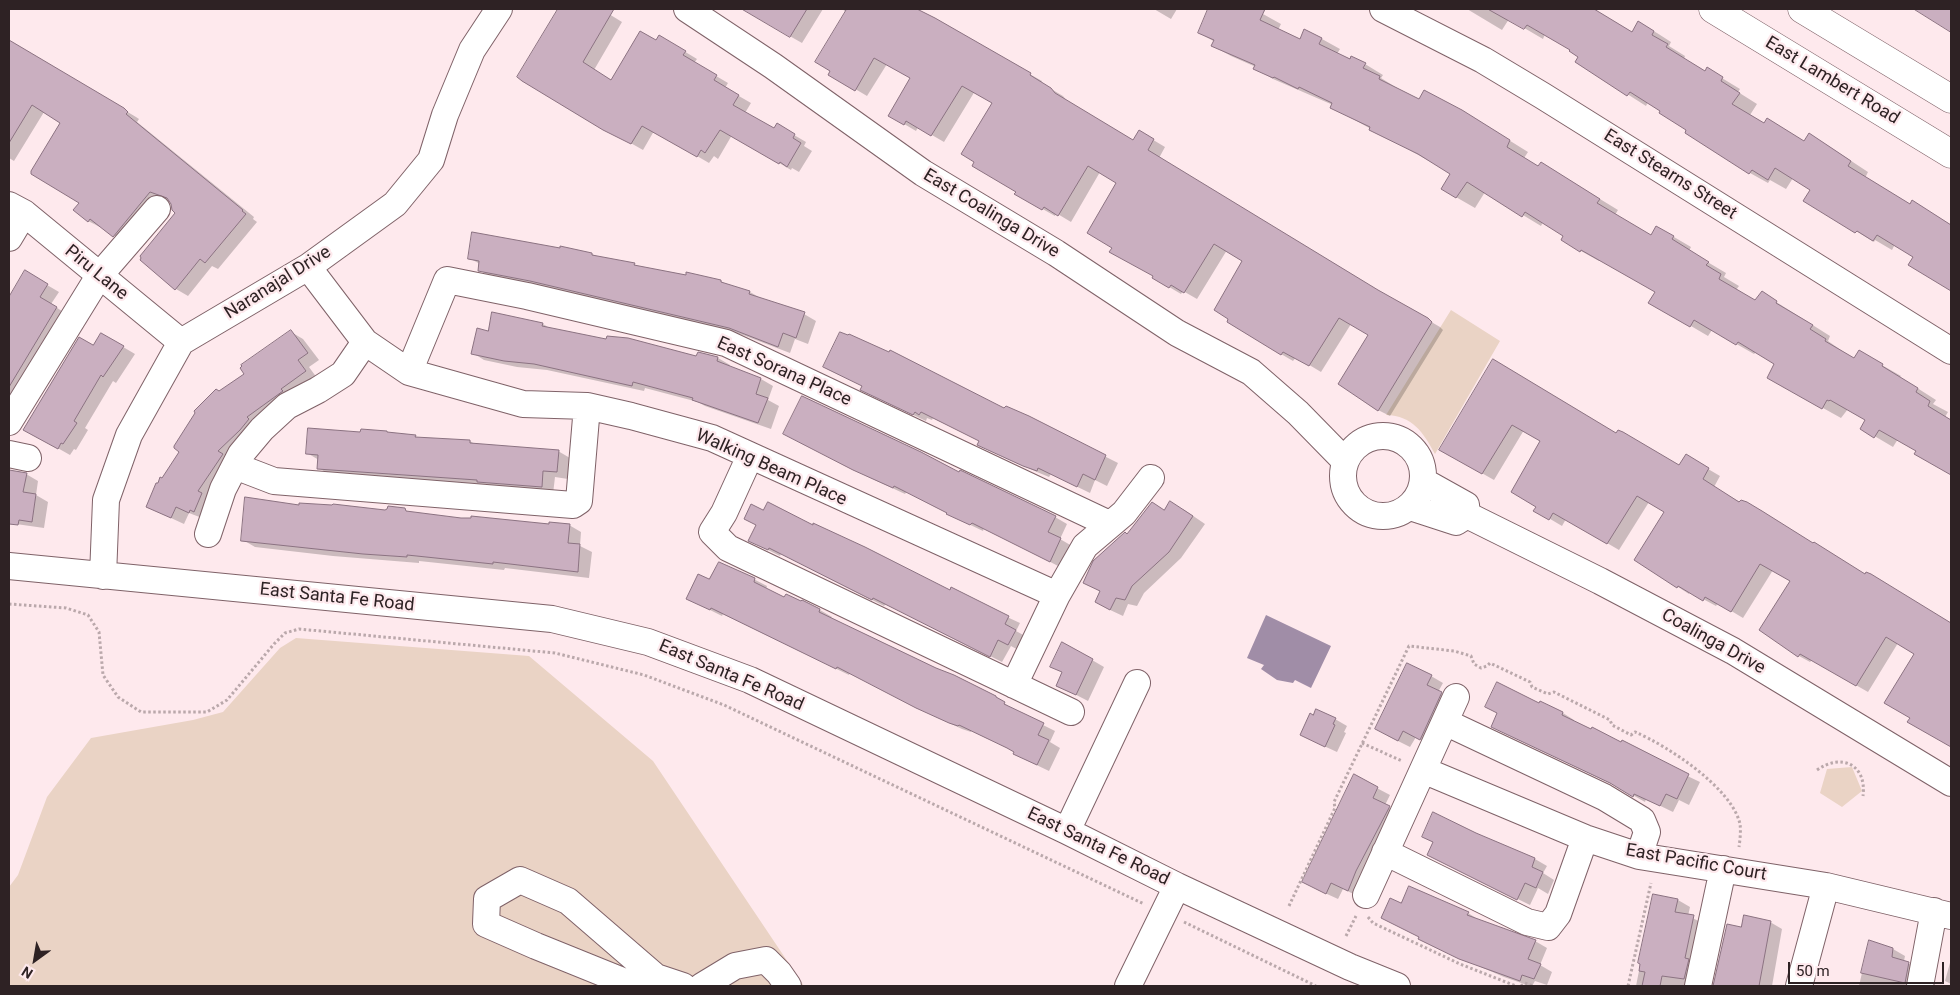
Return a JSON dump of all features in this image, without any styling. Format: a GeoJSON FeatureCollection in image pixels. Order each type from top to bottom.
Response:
{"type":"FeatureCollection","features":[{"type":"Feature","properties":{"kind":"main road","name":"East Lambert Road"},"geometry":{"type":"LineString","coordinates":[[1713,9],[1951,154]]}},
{"type":"Feature","properties":{"kind":"main road"},"geometry":{"type":"LineString","coordinates":[[1802,9],[1951,99]]}},
{"type":"Feature","properties":{"kind":"street","name":"Naranajal Drive"},"geometry":{"type":"LineString","coordinates":[[181,342],[308,267],[395,204],[431,160],[445,115],[472,50],[499,9]]}},
{"type":"Feature","properties":{"kind":"street","name":"East Coalinga Drive"},"geometry":{"type":"LineString","coordinates":[[686,9],[773,66],[923,173],[1056,253],[1177,333],[1251,372],[1298,413],[1351,453]]}},
{"type":"Feature","properties":{"kind":"street","name":"East Stearns Street"},"geometry":{"type":"LineString","coordinates":[[1383,9],[1483,60],[1543,96],[1951,350]]}},
{"type":"Feature","properties":{"kind":"street"},"geometry":{"type":"LineString","coordinates":[[9,238],[16,209]]}},
{"type":"Feature","properties":{"kind":"street","name":"Piru Lane"},"geometry":{"type":"LineString","coordinates":[[16,209],[181,342]]}},
{"type":"Feature","properties":{"kind":"street"},"geometry":{"type":"LineString","coordinates":[[9,422],[99,276],[157,209]]}},
{"type":"Feature","properties":{"kind":"street","name":"Walking Beam Place"},"geometry":{"type":"LineString","coordinates":[[308,267],[365,342],[409,372],[523,404],[587,406],[712,438],[1057,595]]}},
{"type":"Feature","properties":{"kind":"street","name":"East Sorana Place"},"geometry":{"type":"LineString","coordinates":[[409,372],[447,280],[527,296],[726,343],[1109,524]]}},
{"type":"Feature","properties":{"kind":"street"},"geometry":{"type":"LineString","coordinates":[[103,576],[106,500],[129,435],[181,342]]}},
{"type":"Feature","properties":{"kind":"street"},"geometry":{"type":"LineString","coordinates":[[208,534],[222,489],[241,454],[262,429],[287,406],[318,390],[342,374],[365,342]]}},
{"type":"Feature","properties":{"kind":"street"},"geometry":{"type":"LineString","coordinates":[[235,466],[274,482],[573,505],[579,501],[587,406]]}},
{"type":"Feature","properties":{"kind":"street"},"geometry":{"type":"LineString","coordinates":[[1380,436],[1403,441],[1412,448],[1419,458],[1423,469],[1423,481],[1421,491],[1410,507],[1398,514],[1385,517],[1372,515],[1360,509],[1350,500],[1344,488],[1342,474],[1351,453],[1368,439],[1380,436]]}},
{"type":"Feature","properties":{"kind":"street"},"geometry":{"type":"LineString","coordinates":[[750,456],[724,513],[712,532],[728,548],[1071,712]]}},
{"type":"Feature","properties":{"kind":"street"},"geometry":{"type":"LineString","coordinates":[[1014,685],[1057,595],[1085,546],[1124,513],[1152,478]]}},
{"type":"Feature","properties":{"kind":"street","name":"Coalinga Drive"},"geometry":{"type":"LineString","coordinates":[[1423,481],[1466,505],[1467,515],[1600,581],[1733,651],[1951,783]]}},
{"type":"Feature","properties":{"kind":"street"},"geometry":{"type":"LineString","coordinates":[[1410,507],[1456,522],[1467,515]]}},
{"type":"Feature","properties":{"kind":"street","name":"East Santa Fe Road"},"geometry":{"type":"LineString","coordinates":[[9,566],[552,619],[648,642],[750,680],[1178,886],[1350,967],[1397,986]]}},
{"type":"Feature","properties":{"kind":"street"},"geometry":{"type":"LineString","coordinates":[[1067,831],[1137,683]]}},
{"type":"Feature","properties":{"kind":"street"},"geometry":{"type":"LineString","coordinates":[[1362,909],[1385,852],[1456,697]]}},
{"type":"Feature","properties":{"kind":"street"},"geometry":{"type":"LineString","coordinates":[[1445,722],[1604,797],[1642,820],[1647,832],[1639,856]]}},
{"type":"Feature","properties":{"kind":"street","name":"East Pacific Court"},"geometry":{"type":"LineString","coordinates":[[1423,770],[1585,838],[1639,856],[1826,886],[1943,914]]}},
{"type":"Feature","properties":{"kind":"street"},"geometry":{"type":"LineString","coordinates":[[1385,852],[1527,922],[1548,927],[1558,914],[1585,838]]}},
{"type":"Feature","properties":{"kind":"street"},"geometry":{"type":"LineString","coordinates":[[1698,986],[1723,869]]}},
{"type":"Feature","properties":{"kind":"street"},"geometry":{"type":"LineString","coordinates":[[635,986],[486,924],[487,899],[520,880],[568,901],[656,977],[683,986]]}},
{"type":"Feature","properties":{"kind":"street"},"geometry":{"type":"LineString","coordinates":[[1128,986],[1178,886]]}},
{"type":"Feature","properties":{"kind":"street"},"geometry":{"type":"LineString","coordinates":[[1800,986],[1826,886]]}},
{"type":"Feature","properties":{"kind":"street"},"geometry":{"type":"LineString","coordinates":[[1920,986],[1943,914]]}},
{"type":"Feature","properties":{"kind":"street"},"geometry":{"type":"LineString","coordinates":[[702,986],[735,966],[766,960],[779,973],[788,986]]}},
{"type":"Feature","properties":{"kind":"path"},"geometry":{"type":"LineString","coordinates":[[9,604],[66,608],[88,615],[99,632],[103,675],[118,697],[141,712],[206,712],[227,700],[285,633],[299,629],[555,653],[644,675],[724,705],[1137,900]]}},
{"type":"Feature","properties":{"kind":"path"},"geometry":{"type":"LineString","coordinates":[[1362,743],[1423,770]]}},
{"type":"Feature","properties":{"kind":"path"},"geometry":{"type":"LineString","coordinates":[[1817,770],[1825,764],[1835,761],[1844,762],[1855,767],[1862,776],[1863,796]]}},
{"type":"Feature","properties":{"kind":"path"},"geometry":{"type":"LineString","coordinates":[[1628,986],[1652,883]]}},
{"type":"Feature","properties":{"kind":"path"},"geometry":{"type":"LineString","coordinates":[[1289,906],[1297,888]]}},
{"type":"Feature","properties":{"kind":"path"},"geometry":{"type":"LineString","coordinates":[[1346,936],[1362,909],[1373,923],[1423,948],[1516,986]]}},
{"type":"Feature","properties":{"kind":"path"},"geometry":{"type":"LineString","coordinates":[[1192,926],[1316,986]]}},
{"type":"Feature","properties":{"kind":"path"},"geometry":{"type":"LineString","coordinates":[[1521,986],[1525,983],[1533,986]]}},
{"type":"Feature","properties":{"kind":"shaded area"},"geometry":{"type":"Polygon","coordinates":[[[1451,310],[1500,341],[1435,454],[1421,432],[1410,422],[1403,418],[1386,415],[1451,310]]]}},
{"type":"Feature","properties":{"kind":"shaded area"},"geometry":{"type":"Polygon","coordinates":[[[1266,615],[1331,646],[1311,688],[1295,680],[1293,683],[1277,680],[1261,669],[1264,665],[1247,658],[1266,615]]]}},
{"type":"Feature","properties":{"kind":"shaded area"},"geometry":{"type":"Polygon","coordinates":[[[296,638],[529,656],[653,761],[804,986],[9,986],[9,887],[18,875],[47,797],[91,738],[193,720],[223,712],[280,648],[296,638]]]}},
{"type":"Feature","properties":{"kind":"shaded area"},"geometry":{"type":"Polygon","coordinates":[[[1852,767],[1862,791],[1842,807],[1820,793],[1827,769],[1852,767]]]}},
{"type":"Feature","properties":{"kind":"building"},"geometry":{"type":"Polygon","coordinates":[[[558,9],[614,9],[583,62],[611,80],[640,31],[656,40],[659,35],[686,51],[683,55],[717,75],[714,80],[739,95],[733,105],[774,128],[777,123],[795,134],[793,138],[801,143],[787,167],[720,130],[705,153],[701,150],[697,157],[642,126],[631,144],[603,130],[522,81],[517,77],[558,9]]]}},
{"type":"Feature","properties":{"kind":"building"},"geometry":{"type":"Polygon","coordinates":[[[742,9],[807,9],[790,37],[742,9]]]}},
{"type":"Feature","properties":{"kind":"building"},"geometry":{"type":"Polygon","coordinates":[[[847,9],[917,9],[935,18],[1031,73],[1030,75],[1051,88],[1055,93],[1133,140],[1139,130],[1154,139],[1148,150],[1378,290],[1428,318],[1432,322],[1378,411],[1338,384],[1368,335],[1339,318],[1309,366],[1283,352],[1281,355],[1227,322],[1228,319],[1214,310],[1242,261],[1214,244],[1184,293],[1171,285],[1169,288],[1152,278],[1153,276],[1109,252],[1112,248],[1087,233],[1116,183],[1088,166],[1058,216],[1044,207],[1042,210],[1014,194],[1016,192],[972,166],[974,162],[961,154],[992,103],[962,86],[931,136],[906,121],[904,125],[888,116],[910,78],[874,58],[855,91],[828,75],[830,71],[815,62],[847,9]]]}},
{"type":"Feature","properties":{"kind":"building"},"geometry":{"type":"Polygon","coordinates":[[[1208,9],[1265,9],[1260,20],[1300,39],[1304,29],[1322,38],[1319,44],[1350,59],[1351,56],[1366,63],[1363,68],[1380,76],[1379,79],[1419,99],[1424,90],[1462,110],[1510,140],[1507,147],[1538,166],[1541,162],[1600,199],[1597,203],[1651,235],[1656,226],[1674,236],[1672,239],[1709,262],[1706,265],[1721,274],[1719,279],[1755,300],[1762,291],[1777,301],[1776,303],[1813,325],[1810,329],[1826,339],[1825,341],[1854,358],[1859,350],[1883,364],[1882,366],[1918,388],[1916,392],[1930,401],[1928,406],[1951,420],[1951,475],[1914,454],[1916,451],[1879,430],[1874,438],[1860,429],[1865,420],[1830,400],[1827,400],[1822,409],[1767,378],[1774,364],[1738,342],[1736,345],[1694,320],[1690,327],[1648,303],[1655,292],[1581,250],[1580,252],[1561,240],[1563,236],[1525,212],[1522,217],[1467,182],[1456,198],[1441,189],[1450,174],[1418,154],[1369,130],[1370,127],[1330,108],[1332,103],[1299,87],[1298,89],[1253,69],[1255,65],[1211,46],[1214,40],[1198,33],[1208,9]]]}},
{"type":"Feature","properties":{"kind":"building"},"geometry":{"type":"Polygon","coordinates":[[[1488,9],[1594,9],[1632,32],[1638,21],[1654,31],[1652,35],[1668,44],[1666,47],[1705,71],[1707,67],[1723,77],[1721,81],[1740,93],[1732,104],[1764,123],[1767,118],[1804,141],[1809,133],[1851,161],[1848,166],[1910,204],[1912,200],[1951,225],[1951,291],[1908,265],[1913,257],[1877,235],[1873,241],[1857,231],[1855,233],[1803,201],[1810,190],[1775,168],[1768,180],[1752,170],[1749,174],[1685,133],[1686,130],[1659,113],[1660,111],[1630,92],[1627,96],[1575,62],[1578,57],[1570,50],[1527,25],[1524,29],[1488,9]]]}},
{"type":"Feature","properties":{"kind":"building"},"geometry":{"type":"Polygon","coordinates":[[[1914,9],[1951,9],[1951,32],[1914,9]]]}},
{"type":"Feature","properties":{"kind":"building"},"geometry":{"type":"Polygon","coordinates":[[[9,40],[124,108],[128,112],[126,114],[246,214],[205,263],[200,259],[175,290],[140,260],[140,256],[175,213],[167,198],[150,192],[113,237],[90,219],[88,222],[73,210],[79,203],[31,174],[60,123],[32,105],[9,143],[9,40]]]}},
{"type":"Feature","properties":{"kind":"building"},"geometry":{"type":"Polygon","coordinates":[[[472,232],[560,248],[560,246],[592,253],[592,255],[635,263],[634,265],[686,275],[686,272],[721,280],[721,282],[750,291],[749,294],[805,312],[796,338],[783,333],[778,347],[729,328],[530,281],[478,271],[479,261],[468,259],[472,232]]]}},
{"type":"Feature","properties":{"kind":"building"},"geometry":{"type":"Polygon","coordinates":[[[25,270],[48,284],[40,297],[57,307],[9,387],[9,297],[25,270]]]}},
{"type":"Feature","properties":{"kind":"building"},"geometry":{"type":"Polygon","coordinates":[[[492,312],[543,323],[542,326],[606,339],[607,336],[628,338],[696,356],[698,352],[718,357],[717,361],[761,378],[756,394],[768,398],[758,423],[692,400],[693,398],[633,382],[632,386],[534,364],[504,361],[471,354],[477,328],[488,331],[492,312]]]}},
{"type":"Feature","properties":{"kind":"building"},"geometry":{"type":"Polygon","coordinates":[[[291,330],[308,353],[298,360],[306,371],[281,389],[283,391],[247,417],[249,419],[240,430],[218,451],[223,454],[198,491],[202,493],[194,512],[190,510],[189,513],[176,507],[171,518],[146,507],[156,483],[158,483],[160,477],[162,478],[179,452],[174,446],[195,413],[194,411],[216,389],[219,391],[244,374],[240,368],[241,365],[291,330]]]}},
{"type":"Feature","properties":{"kind":"building"},"geometry":{"type":"Polygon","coordinates":[[[840,332],[849,334],[889,352],[890,350],[1004,408],[1006,406],[1029,416],[1106,455],[1095,480],[1083,474],[1077,487],[1038,468],[1037,471],[1023,466],[977,445],[979,441],[921,412],[919,415],[915,412],[913,415],[860,390],[862,386],[823,367],[840,332]]]}},
{"type":"Feature","properties":{"kind":"building"},"geometry":{"type":"Polygon","coordinates":[[[101,333],[124,346],[103,377],[101,375],[74,421],[77,423],[63,444],[61,443],[58,449],[23,430],[79,337],[93,345],[101,333]]]}},
{"type":"Feature","properties":{"kind":"building"},"geometry":{"type":"Polygon","coordinates":[[[1493,359],[1616,433],[1618,430],[1623,432],[1679,465],[1686,454],[1709,468],[1703,479],[1739,502],[1741,500],[1747,502],[1865,574],[1866,572],[1871,574],[1951,623],[1951,747],[1907,722],[1910,718],[1884,703],[1914,654],[1886,637],[1856,686],[1800,654],[1798,657],[1759,630],[1790,581],[1760,564],[1731,612],[1705,597],[1703,601],[1678,586],[1677,588],[1634,560],[1664,512],[1637,496],[1607,544],[1553,513],[1549,520],[1533,511],[1536,507],[1511,492],[1540,441],[1512,425],[1482,474],[1439,450],[1493,359]]]}},
{"type":"Feature","properties":{"kind":"building"},"geometry":{"type":"Polygon","coordinates":[[[802,396],[959,472],[960,470],[1056,516],[1048,532],[1061,538],[1050,562],[972,523],[970,525],[946,514],[894,486],[893,488],[853,470],[783,434],[802,396]]]}},
{"type":"Feature","properties":{"kind":"building"},"geometry":{"type":"Polygon","coordinates":[[[308,428],[360,432],[361,429],[387,431],[416,435],[415,437],[470,440],[470,443],[559,450],[557,472],[543,471],[542,487],[477,482],[477,480],[317,469],[318,455],[306,454],[308,428]]]}},
{"type":"Feature","properties":{"kind":"building"},"geometry":{"type":"Polygon","coordinates":[[[9,470],[27,473],[23,492],[36,494],[32,522],[19,520],[18,525],[9,524],[9,470]]]}},
{"type":"Feature","properties":{"kind":"building"},"geometry":{"type":"Polygon","coordinates":[[[245,497],[299,505],[299,503],[333,504],[385,510],[388,506],[405,508],[406,511],[461,518],[471,518],[471,516],[549,524],[549,522],[570,524],[568,543],[580,544],[578,572],[493,562],[493,564],[407,555],[407,557],[363,554],[241,541],[245,497]]]}},
{"type":"Feature","properties":{"kind":"building"},"geometry":{"type":"Polygon","coordinates":[[[1170,501],[1193,516],[1169,552],[1132,586],[1125,600],[1116,598],[1110,610],[1095,602],[1100,591],[1083,583],[1093,561],[1125,532],[1127,534],[1152,502],[1164,510],[1170,501]]]}},
{"type":"Feature","properties":{"kind":"building"},"geometry":{"type":"Polygon","coordinates":[[[768,502],[813,525],[813,523],[865,547],[950,590],[951,587],[1009,616],[1005,624],[1016,630],[1008,645],[998,640],[990,657],[769,548],[768,550],[748,541],[756,525],[744,519],[751,504],[763,510],[768,502]]]}},
{"type":"Feature","properties":{"kind":"building"},"geometry":{"type":"Polygon","coordinates":[[[719,562],[755,578],[754,582],[784,597],[786,594],[802,600],[820,609],[819,612],[954,675],[996,696],[1005,702],[1004,704],[1044,723],[1038,735],[1049,740],[1037,765],[1013,754],[1014,752],[1007,748],[959,725],[949,723],[916,708],[837,667],[836,669],[711,608],[710,610],[686,599],[698,574],[709,579],[719,562]]]}},
{"type":"Feature","properties":{"kind":"building"},"geometry":{"type":"Polygon","coordinates":[[[1062,642],[1093,659],[1076,695],[1056,686],[1062,672],[1050,667],[1062,642]]]}},
{"type":"Feature","properties":{"kind":"building"},"geometry":{"type":"Polygon","coordinates":[[[1407,663],[1432,675],[1427,685],[1442,692],[1420,740],[1403,731],[1398,741],[1375,729],[1407,663]]]}},
{"type":"Feature","properties":{"kind":"building"},"geometry":{"type":"Polygon","coordinates":[[[1497,682],[1539,703],[1540,701],[1563,712],[1562,715],[1591,729],[1592,727],[1621,742],[1622,740],[1689,774],[1677,799],[1666,794],[1660,806],[1634,794],[1633,797],[1610,783],[1491,727],[1497,713],[1485,707],[1497,682]]]}},
{"type":"Feature","properties":{"kind":"building"},"geometry":{"type":"Polygon","coordinates":[[[1316,709],[1336,718],[1333,724],[1335,725],[1325,747],[1300,735],[1310,713],[1313,715],[1316,709]]]}},
{"type":"Feature","properties":{"kind":"building"},"geometry":{"type":"Polygon","coordinates":[[[1354,774],[1378,787],[1373,798],[1390,806],[1356,871],[1348,891],[1331,883],[1326,894],[1302,882],[1354,774]]]}},
{"type":"Feature","properties":{"kind":"building"},"geometry":{"type":"Polygon","coordinates":[[[1433,812],[1535,858],[1532,867],[1543,872],[1536,888],[1525,883],[1517,900],[1427,855],[1433,842],[1422,837],[1433,812]]]}},
{"type":"Feature","properties":{"kind":"building"},"geometry":{"type":"Polygon","coordinates":[[[1409,886],[1469,912],[1467,915],[1536,940],[1528,959],[1541,964],[1534,979],[1522,975],[1520,981],[1459,959],[1381,918],[1390,898],[1401,903],[1409,886]]]}},
{"type":"Feature","properties":{"kind":"building"},"geometry":{"type":"Polygon","coordinates":[[[1653,894],[1678,899],[1675,912],[1694,915],[1685,958],[1689,959],[1684,979],[1662,976],[1660,986],[1642,986],[1645,972],[1639,971],[1640,964],[1638,963],[1653,894]]]}},
{"type":"Feature","properties":{"kind":"building"},"geometry":{"type":"Polygon","coordinates":[[[1744,915],[1771,921],[1759,986],[1713,986],[1727,924],[1741,927],[1744,915]]]}},
{"type":"Feature","properties":{"kind":"building"},"geometry":{"type":"Polygon","coordinates":[[[1869,940],[1893,948],[1892,957],[1909,962],[1905,983],[1861,973],[1869,940]]]}}]}
